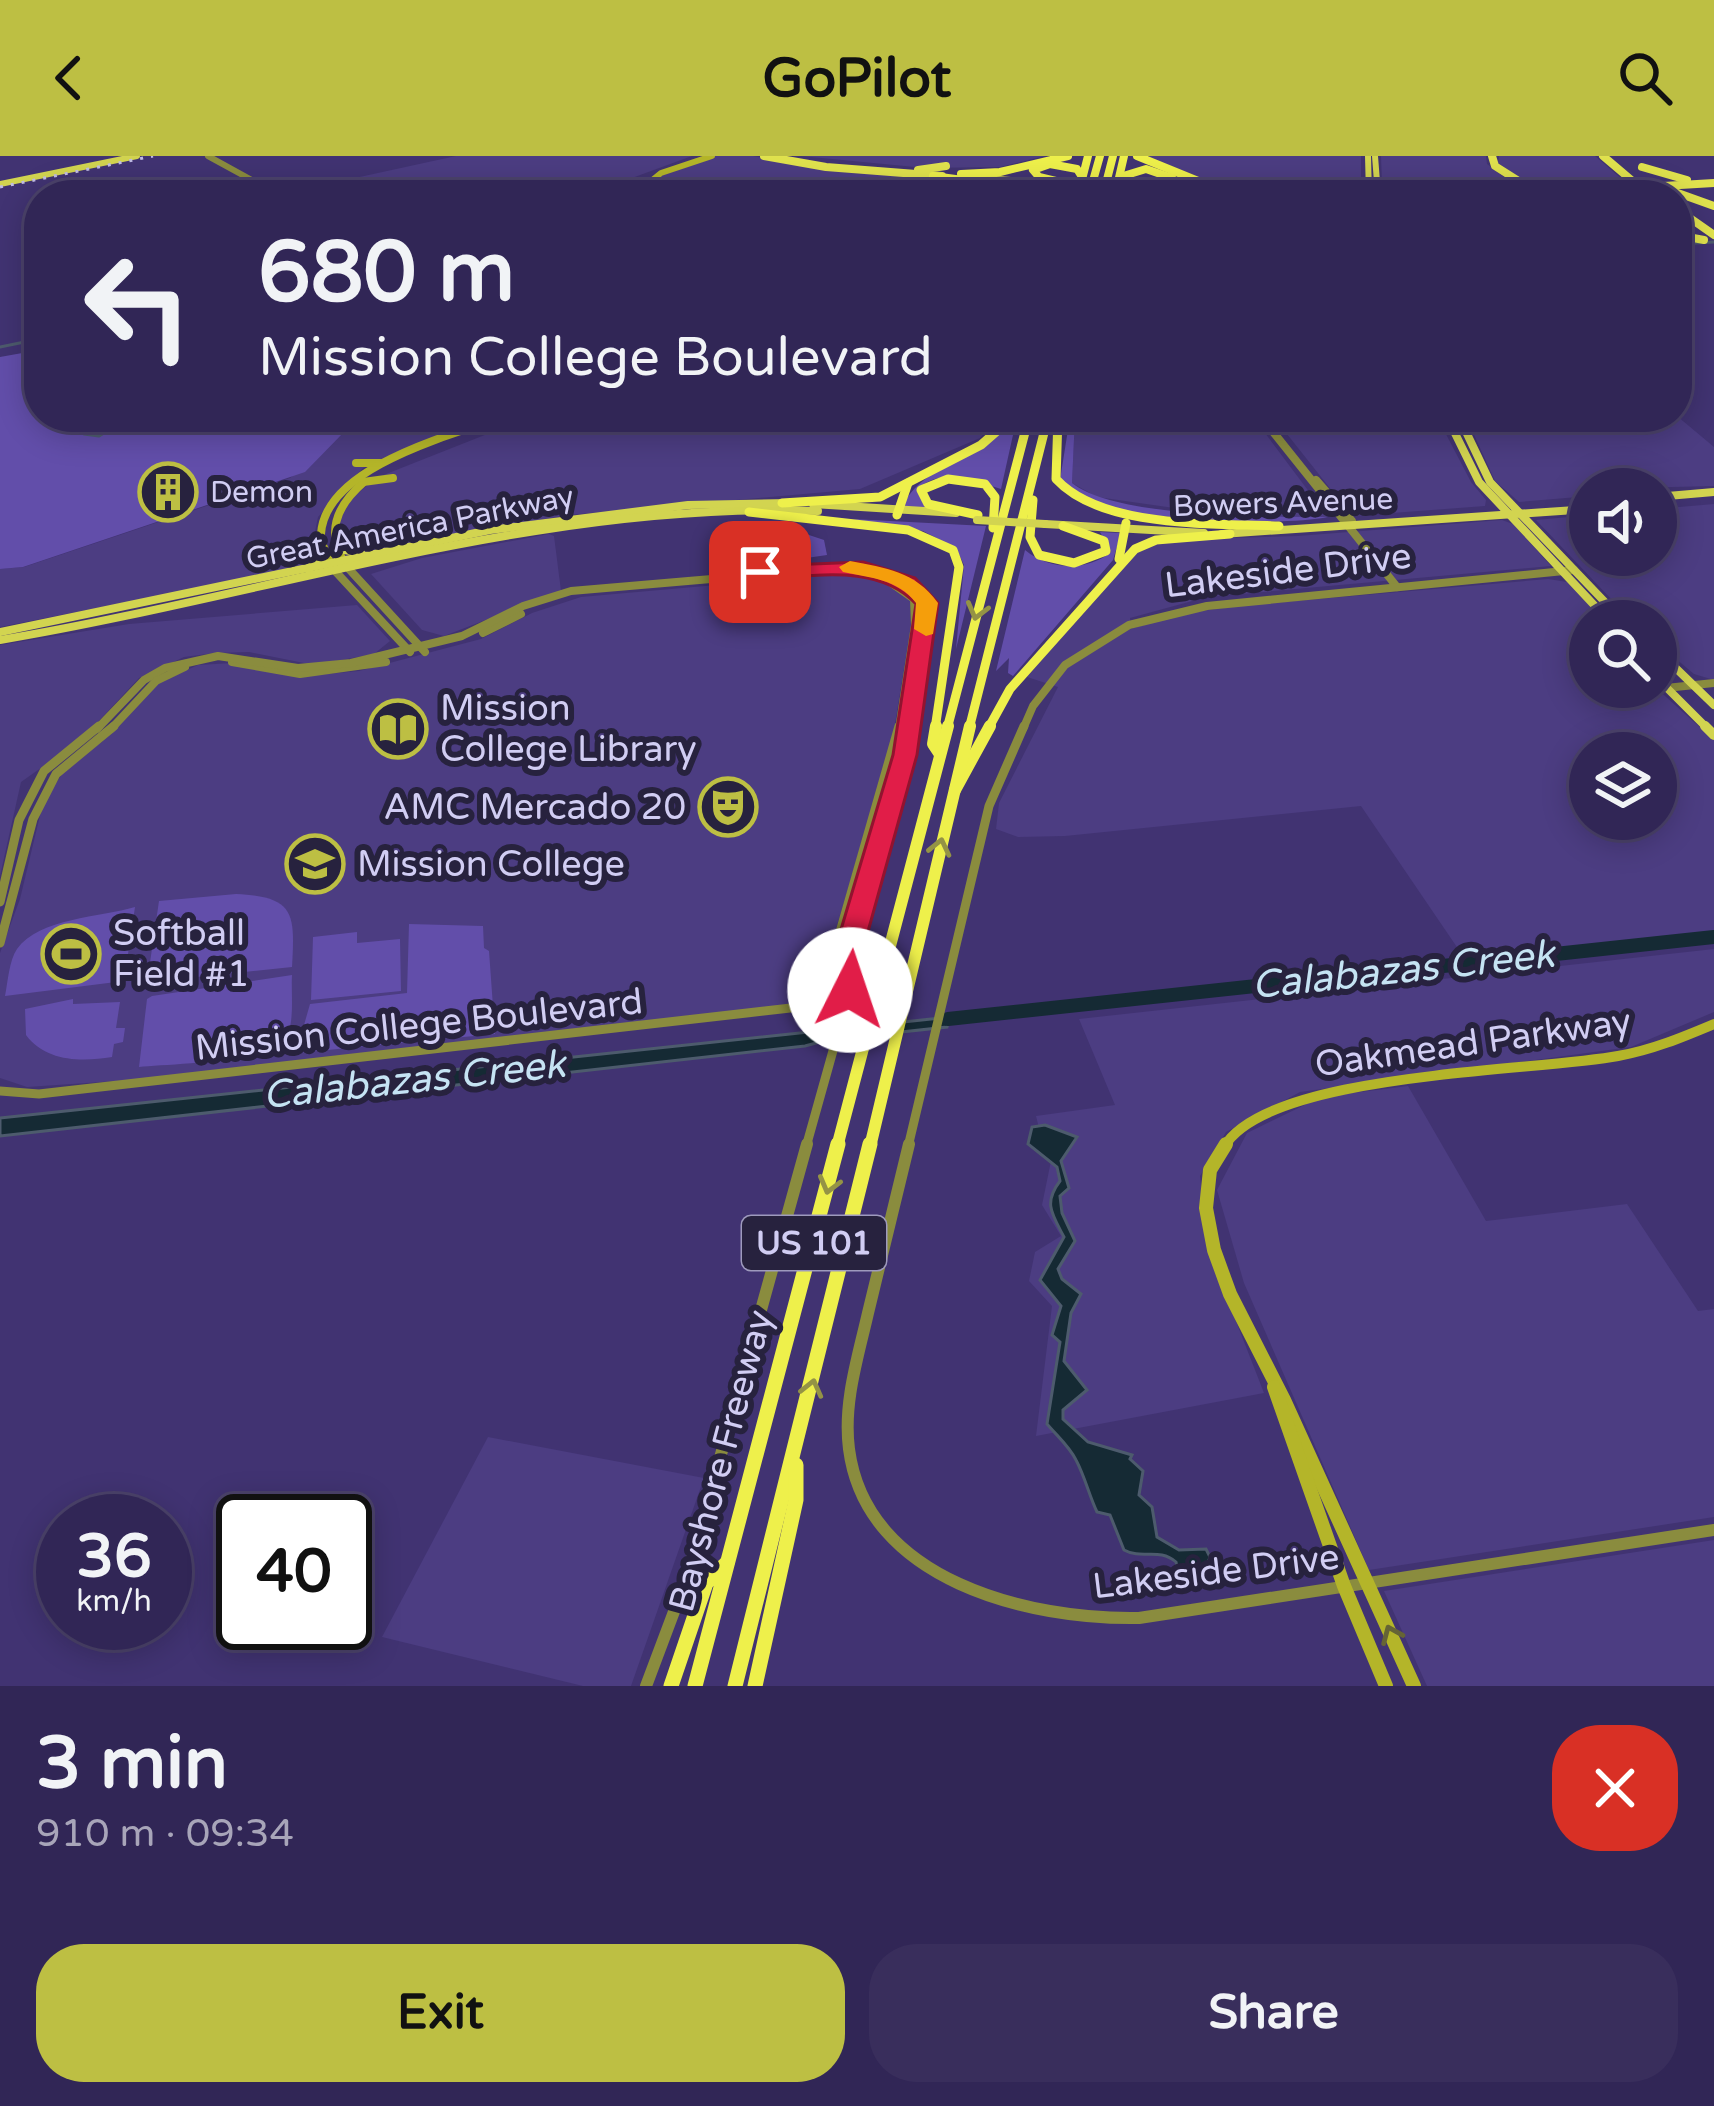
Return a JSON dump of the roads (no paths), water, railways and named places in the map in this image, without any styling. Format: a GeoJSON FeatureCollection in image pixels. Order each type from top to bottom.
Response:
{"type":"FeatureCollection","features":[{"type":"Feature","properties":{"kind":"highway"},"geometry":{"type":"LineString","coordinates":[[764,156],[990,180]]}},
{"type":"Feature","properties":{"kind":"highway"},"geometry":{"type":"LineString","coordinates":[[789,156],[959,180]]}},
{"type":"Feature","properties":{"kind":"highway"},"geometry":{"type":"LineString","coordinates":[[939,178],[1000,172],[1068,156]]}},
{"type":"Feature","properties":{"kind":"highway"},"geometry":{"type":"LineString","coordinates":[[1081,180],[1088,156]]}},
{"type":"Feature","properties":{"kind":"highway"},"geometry":{"type":"LineString","coordinates":[[1119,180],[1124,156]]}},
{"type":"Feature","properties":{"kind":"highway"},"geometry":{"type":"LineString","coordinates":[[1137,156],[1196,180]]}},
{"type":"Feature","properties":{"kind":"highway"},"geometry":{"type":"LineString","coordinates":[[1492,156],[1492,162],[1514,180]]}},
{"type":"Feature","properties":{"kind":"highway"},"geometry":{"type":"LineString","coordinates":[[1604,156],[1636,180]]}},
{"type":"Feature","properties":{"kind":"highway"},"geometry":{"type":"LineString","coordinates":[[1615,156],[1637,180]]}},
{"type":"Feature","properties":{"kind":"highway"},"geometry":{"type":"LineString","coordinates":[[1633,156],[1665,180]]}},
{"type":"Feature","properties":{"kind":"highway"},"geometry":{"type":"LineString","coordinates":[[1053,180],[1033,170],[1066,165],[1082,177]]}},
{"type":"Feature","properties":{"kind":"highway"},"geometry":{"type":"LineString","coordinates":[[1642,167],[1686,180]]}},
{"type":"Feature","properties":{"kind":"highway"},"geometry":{"type":"LineString","coordinates":[[1120,177],[1145,169],[1172,178],[1163,180]]}},
{"type":"Feature","properties":{"kind":"highway"},"geometry":{"type":"LineString","coordinates":[[961,174],[1032,180]]}},
{"type":"Feature","properties":{"kind":"highway"},"geometry":{"type":"LineString","coordinates":[[1712,204],[1708,194],[1714,186]]}},
{"type":"Feature","properties":{"kind":"highway"},"geometry":{"type":"LineString","coordinates":[[1692,221],[1714,226]]}},
{"type":"Feature","properties":{"kind":"highway"},"geometry":{"type":"LineString","coordinates":[[1692,221],[1714,246]]}},
{"type":"Feature","properties":{"kind":"highway"},"geometry":{"type":"LineString","coordinates":[[782,503],[868,500],[981,445],[996,432]]}},
{"type":"Feature","properties":{"kind":"highway","name":"Bayshore Freeway"},"geometry":{"type":"LineString","coordinates":[[694,1686],[860,1072],[1025,432]]}},
{"type":"Feature","properties":{"kind":"highway","name":"Bayshore Freeway"},"geometry":{"type":"LineString","coordinates":[[735,1686],[1044,432]]}},
{"type":"Feature","properties":{"kind":"highway"},"geometry":{"type":"LineString","coordinates":[[1057,432],[1055,479],[1076,500],[1169,518],[1279,526]]}},
{"type":"Feature","properties":{"kind":"highway"},"geometry":{"type":"LineString","coordinates":[[1039,451],[1030,528],[1035,552],[1070,563],[1096,560],[1106,551],[1104,541],[1095,535],[1064,526]]}},
{"type":"Feature","properties":{"kind":"highway"},"geometry":{"type":"LineString","coordinates":[[897,512],[901,493],[913,478]]}},
{"type":"Feature","properties":{"kind":"highway"},"geometry":{"type":"LineString","coordinates":[[977,518],[935,507],[920,493],[931,482],[948,478],[971,479],[990,488],[995,502],[990,562]]}},
{"type":"Feature","properties":{"kind":"highway"},"geometry":{"type":"LineString","coordinates":[[749,512],[908,530],[953,550],[959,567],[933,744],[939,753]]}},
{"type":"Feature","properties":{"kind":"highway"},"geometry":{"type":"LineString","coordinates":[[1113,570],[1125,546],[1126,526]]}},
{"type":"Feature","properties":{"kind":"highway"},"geometry":{"type":"LineString","coordinates":[[952,793],[965,778],[1010,688],[1113,570],[1145,543],[1230,535]]}},
{"type":"Feature","properties":{"kind":"highway"},"geometry":{"type":"LineString","coordinates":[[755,1686],[796,1500],[796,1452]]}},
{"type":"Feature","properties":{"kind":"highway"},"geometry":{"type":"LineString","coordinates":[[671,1686],[706,1583],[728,1563]]}},
{"type":"Feature","properties":{"kind":"main road"},"geometry":{"type":"LineString","coordinates":[[0,183],[124,156]]}},
{"type":"Feature","properties":{"kind":"main road"},"geometry":{"type":"LineString","coordinates":[[0,183],[136,156]]}},
{"type":"Feature","properties":{"kind":"main road"},"geometry":{"type":"LineString","coordinates":[[642,180],[701,156]]}},
{"type":"Feature","properties":{"kind":"main road"},"geometry":{"type":"LineString","coordinates":[[652,180],[661,172],[712,156]]}},
{"type":"Feature","properties":{"kind":"main road"},"geometry":{"type":"LineString","coordinates":[[301,572],[317,562],[324,514],[360,481],[384,463],[464,432]]}},
{"type":"Feature","properties":{"kind":"main road"},"geometry":{"type":"LineString","coordinates":[[346,565],[334,548],[332,533],[336,512],[360,481],[476,432]]}},
{"type":"Feature","properties":{"kind":"main road"},"geometry":{"type":"LineString","coordinates":[[1455,432],[1473,473],[1592,600]]}},
{"type":"Feature","properties":{"kind":"main road"},"geometry":{"type":"LineString","coordinates":[[1466,432],[1485,476],[1512,512]]}},
{"type":"Feature","properties":{"kind":"main road"},"geometry":{"type":"LineString","coordinates":[[360,481],[395,476],[402,460]]}},
{"type":"Feature","properties":{"kind":"main road"},"geometry":{"type":"LineString","coordinates":[[360,481],[355,464],[384,463]]}},
{"type":"Feature","properties":{"kind":"main road"},"geometry":{"type":"LineString","coordinates":[[1677,498],[1714,495]]}},
{"type":"Feature","properties":{"kind":"main road","name":"Great America Parkway"},"geometry":{"type":"LineString","coordinates":[[0,636],[160,614],[376,554],[589,516],[782,503],[977,518]]}},
{"type":"Feature","properties":{"kind":"main road","name":"Bowers Avenue"},"geometry":{"type":"LineString","coordinates":[[977,518],[1230,535],[1569,508]]}},
{"type":"Feature","properties":{"kind":"main road","name":"Great America Parkway"},"geometry":{"type":"LineString","coordinates":[[346,565],[559,528],[749,512],[897,512]]}},
{"type":"Feature","properties":{"kind":"main road","name":"Bowers Avenue"},"geometry":{"type":"LineString","coordinates":[[1046,522],[1064,526],[1348,524]]}},
{"type":"Feature","properties":{"kind":"main road"},"geometry":{"type":"LineString","coordinates":[[321,548],[333,569]]}},
{"type":"Feature","properties":{"kind":"main road"},"geometry":{"type":"LineString","coordinates":[[334,548],[348,554],[376,554]]}},
{"type":"Feature","properties":{"kind":"main road","name":"Great America Parkway"},"geometry":{"type":"LineString","coordinates":[[0,636],[333,569]]}},
{"type":"Feature","properties":{"kind":"main road"},"geometry":{"type":"LineString","coordinates":[[1568,571],[1600,600]]}},
{"type":"Feature","properties":{"kind":"main road"},"geometry":{"type":"LineString","coordinates":[[1677,668],[1714,705]]}},
{"type":"Feature","properties":{"kind":"main road"},"geometry":{"type":"LineString","coordinates":[[1677,699],[1714,735]]}},
{"type":"Feature","properties":{"kind":"main road","name":"Oakmead Parkway"},"geometry":{"type":"LineString","coordinates":[[1386,1686],[1344,1586],[1274,1387],[1204,1217],[1208,1173],[1233,1132],[1286,1102],[1315,1094],[1618,1056],[1714,1024]]}},
{"type":"Feature","properties":{"kind":"main road","name":"Oakmead Parkway"},"geometry":{"type":"LineString","coordinates":[[1274,1387],[1317,1466],[1414,1686]]}},
{"type":"Feature","properties":{"kind":"street"},"geometry":{"type":"LineString","coordinates":[[208,156],[251,180]]}},
{"type":"Feature","properties":{"kind":"street"},"geometry":{"type":"LineString","coordinates":[[1273,432],[1397,587]]}},
{"type":"Feature","properties":{"kind":"street"},"geometry":{"type":"LineString","coordinates":[[346,565],[423,650]]}},
{"type":"Feature","properties":{"kind":"street"},"geometry":{"type":"LineString","coordinates":[[423,650],[545,598],[616,584],[838,567],[891,575],[920,592],[928,611],[914,710],[848,953],[850,990],[843,1002],[838,1039],[687,1576],[646,1686]]}},
{"type":"Feature","properties":{"kind":"street"},"geometry":{"type":"LineString","coordinates":[[333,569],[410,653]]}},
{"type":"Feature","properties":{"kind":"street","name":"Lakeside Drive"},"geometry":{"type":"LineString","coordinates":[[1568,571],[1216,604],[1129,625],[1072,657],[1033,706],[986,818],[845,1415],[851,1465],[885,1527],[939,1575],[999,1604],[1053,1617],[1111,1621],[1714,1530]]}},
{"type":"Feature","properties":{"kind":"street"},"geometry":{"type":"LineString","coordinates":[[0,902],[19,820],[36,782],[50,765],[86,740],[144,680],[175,664],[218,656],[307,668],[410,653],[476,637],[538,607],[602,591],[836,572],[874,576],[907,591],[917,611],[902,713],[833,953],[837,992],[843,1002]]}},
{"type":"Feature","properties":{"kind":"street"},"geometry":{"type":"LineString","coordinates":[[401,625],[425,637],[452,639]]}},
{"type":"Feature","properties":{"kind":"street"},"geometry":{"type":"LineString","coordinates":[[380,658],[399,639]]}},
{"type":"Feature","properties":{"kind":"street"},"geometry":{"type":"LineString","coordinates":[[0,943],[34,819],[50,782],[61,768],[103,738],[156,682],[185,668],[218,662],[300,674],[361,669],[410,653]]}},
{"type":"Feature","properties":{"kind":"street"},"geometry":{"type":"LineString","coordinates":[[1677,687],[1714,683]]}},
{"type":"Feature","properties":{"kind":"street","name":"Mission College Boulevard"},"geometry":{"type":"LineString","coordinates":[[0,1091],[39,1094],[843,1002]]}},
{"type":"Feature","properties":{"kind":"water"},"geometry":{"type":"Polygon","coordinates":[[[950,1017],[947,1027],[805,1046],[0,1136],[0,1118],[950,1017]]]}},
{"type":"Feature","properties":{"kind":"water"},"geometry":{"type":"Polygon","coordinates":[[[1045,1125],[1077,1137],[1061,1161],[1069,1188],[1060,1196],[1075,1241],[1058,1269],[1062,1279],[1081,1294],[1071,1313],[1064,1361],[1087,1390],[1063,1410],[1063,1419],[1088,1442],[1132,1455],[1130,1459],[1143,1471],[1139,1495],[1152,1507],[1157,1537],[1179,1550],[1206,1549],[1210,1557],[1204,1574],[1206,1586],[1182,1586],[1176,1562],[1170,1558],[1124,1550],[1110,1515],[1097,1512],[1073,1455],[1047,1424],[1060,1342],[1052,1335],[1061,1306],[1040,1280],[1064,1237],[1051,1209],[1060,1181],[1057,1167],[1028,1144],[1032,1127],[1045,1125]]]}},
{"type":"Feature","properties":{"kind":"waterway"},"geometry":{"type":"LineString","coordinates":[[1692,243],[1714,242]]}},
{"type":"Feature","properties":{"kind":"waterway"},"geometry":{"type":"LineString","coordinates":[[0,347],[24,342]]}},
{"type":"Feature","properties":{"kind":"waterway"},"geometry":{"type":"LineString","coordinates":[[84,434],[106,432]]}},
{"type":"Feature","properties":{"kind":"waterway","name":"Calabazas Creek"},"geometry":{"type":"LineString","coordinates":[[948,1019],[1714,937]]}},
{"type":"Feature","properties":{"kind":"railway"},"geometry":{"type":"LineString","coordinates":[[35,180],[153,156]]}},
{"type":"Feature","properties":{"kind":"railway"},"geometry":{"type":"LineString","coordinates":[[0,187],[24,182]]}},
{"type":"Feature","properties":{"kind":"place","name":"Demon"},"geometry":{"type":"Point","coordinates":[168,492]}},
{"type":"Feature","properties":{"kind":"place","name":"Mission College Library"},"geometry":{"type":"Point","coordinates":[398,729]}},
{"type":"Feature","properties":{"kind":"place","name":"AMC Mercado 20"},"geometry":{"type":"Point","coordinates":[728,807]}},
{"type":"Feature","properties":{"kind":"place","name":"Mission College"},"geometry":{"type":"Point","coordinates":[315,864]}},
{"type":"Feature","properties":{"kind":"place","name":"Softball Field #1"},"geometry":{"type":"Point","coordinates":[71,954]}}]}
